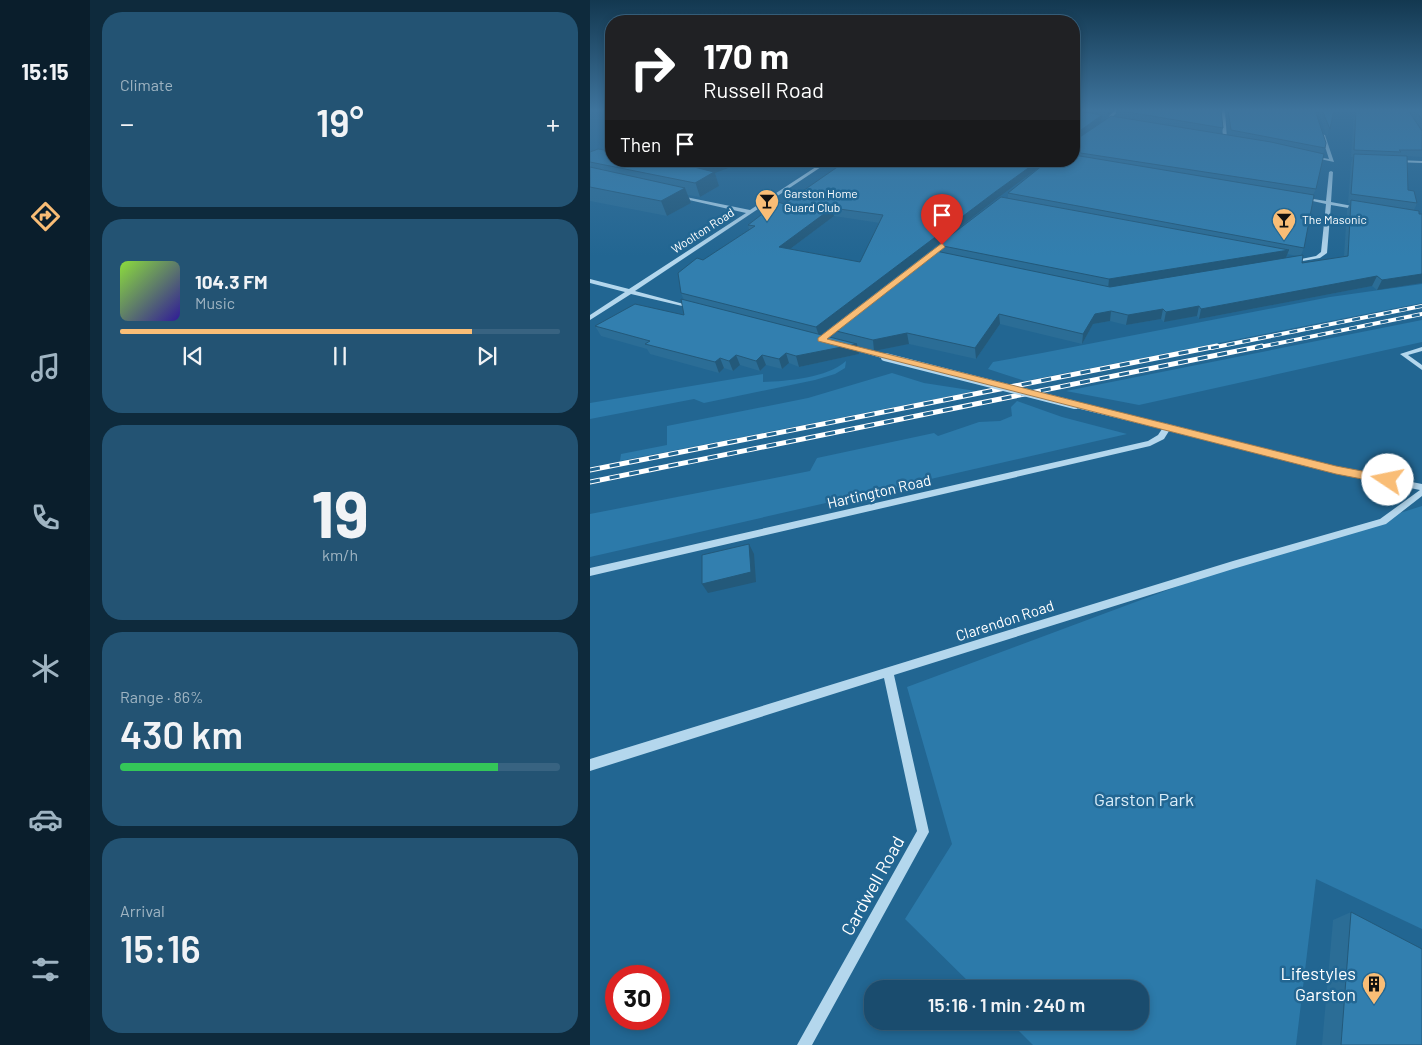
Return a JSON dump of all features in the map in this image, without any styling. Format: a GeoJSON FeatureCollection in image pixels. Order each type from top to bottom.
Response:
{"type":"FeatureCollection","features":[{"type":"Feature","properties":{"kind":"street"},"geometry":{"type":"LineString","coordinates":[[1322,159],[1332,161]]}},
{"type":"Feature","properties":{"kind":"street"},"geometry":{"type":"LineString","coordinates":[[1387,161],[1422,162]]}},
{"type":"Feature","properties":{"kind":"street","name":"Woolton Road"},"geometry":{"type":"LineString","coordinates":[[590,318],[819,167]]}},
{"type":"Feature","properties":{"kind":"street"},"geometry":{"type":"LineString","coordinates":[[1285,263],[1305,260],[1324,253],[1330,202],[1331,172]]}},
{"type":"Feature","properties":{"kind":"street"},"geometry":{"type":"LineString","coordinates":[[675,196],[751,212]]}},
{"type":"Feature","properties":{"kind":"street"},"geometry":{"type":"LineString","coordinates":[[1290,196],[1366,209]]}},
{"type":"Feature","properties":{"kind":"street"},"geometry":{"type":"LineString","coordinates":[[1286,256],[1305,260]]}},
{"type":"Feature","properties":{"kind":"street"},"geometry":{"type":"LineString","coordinates":[[590,281],[698,309]]}},
{"type":"Feature","properties":{"kind":"street"},"geometry":{"type":"LineString","coordinates":[[839,344],[1336,470],[1422,487]]}},
{"type":"Feature","properties":{"kind":"street"},"geometry":{"type":"LineString","coordinates":[[1422,349],[1403,354],[1422,368]]}},
{"type":"Feature","properties":{"kind":"street","name":"Hartington Road"},"geometry":{"type":"LineString","coordinates":[[590,572],[1150,443],[1161,437],[1168,427]]}},
{"type":"Feature","properties":{"kind":"street","name":"Clarendon Road"},"geometry":{"type":"LineString","coordinates":[[590,765],[888,674],[1224,568],[1382,522],[1422,492]]}},
{"type":"Feature","properties":{"kind":"street","name":"Cardwell Road"},"geometry":{"type":"LineString","coordinates":[[804,1045],[924,832],[888,674]]}},
{"type":"Feature","properties":{"kind":"green space"},"geometry":{"type":"Polygon","coordinates":[[[1422,284],[1422,303],[1025,381],[988,369],[993,362],[1330,297],[1422,284]]]}},
{"type":"Feature","properties":{"kind":"green space"},"geometry":{"type":"Polygon","coordinates":[[[1422,320],[1422,342],[1139,405],[1066,391],[1422,320]]]}},
{"type":"Feature","properties":{"kind":"green space"},"geometry":{"type":"Polygon","coordinates":[[[846,361],[845,368],[835,374],[815,380],[704,403],[694,399],[590,419],[590,403],[763,374],[763,382],[807,378],[829,371],[846,361]]]}},
{"type":"Feature","properties":{"kind":"green space"},"geometry":{"type":"Polygon","coordinates":[[[892,373],[924,383],[976,391],[620,461],[621,454],[667,445],[667,426],[808,398],[892,373]]]}},
{"type":"Feature","properties":{"kind":"green space"},"geometry":{"type":"Polygon","coordinates":[[[1017,401],[1062,417],[1127,434],[590,557],[590,514],[810,471],[817,458],[934,433],[938,436],[979,422],[1000,421],[1012,416],[1011,407],[1017,401]]]}},
{"type":"Feature","properties":{"kind":"green space","name":"Garston Park"},"geometry":{"type":"Polygon","coordinates":[[[1422,506],[1422,929],[1316,879],[1296,1045],[1033,1045],[1018,1030],[1149,1030],[1149,980],[967,980],[905,919],[952,844],[907,687],[1232,566],[1422,506]]]}},
{"type":"Feature","properties":{"kind":"building"},"geometry":{"type":"Polygon","coordinates":[[[590,159],[605,159],[605,165],[590,162],[590,159]]]}},
{"type":"Feature","properties":{"kind":"building"},"geometry":{"type":"Polygon","coordinates":[[[1080,159],[1097,159],[1314,195],[1304,248],[1008,193],[1040,167],[1080,167],[1080,159]]]}},
{"type":"Feature","properties":{"kind":"building"},"geometry":{"type":"Polygon","coordinates":[[[1118,159],[1323,159],[1316,189],[1118,159]]]}},
{"type":"Feature","properties":{"kind":"building"},"geometry":{"type":"Polygon","coordinates":[[[1354,159],[1407,159],[1408,190],[1414,191],[1417,203],[1351,194],[1354,159]]]}},
{"type":"Feature","properties":{"kind":"building"},"geometry":{"type":"Polygon","coordinates":[[[590,167],[685,188],[661,201],[590,187],[590,167]]]}},
{"type":"Feature","properties":{"kind":"building"},"geometry":{"type":"Polygon","coordinates":[[[615,167],[694,167],[714,172],[695,183],[615,167]]]}},
{"type":"Feature","properties":{"kind":"building"},"geometry":{"type":"Polygon","coordinates":[[[837,167],[1030,167],[816,327],[681,293],[678,273],[697,258],[703,260],[755,226],[748,225],[778,202],[784,204],[837,167]],[[832,208],[779,247],[860,262],[883,215],[832,208]]]}},
{"type":"Feature","properties":{"kind":"building"},"geometry":{"type":"Polygon","coordinates":[[[1001,197],[1289,250],[1109,279],[938,245],[1001,197]]]}},
{"type":"Feature","properties":{"kind":"building"},"geometry":{"type":"Polygon","coordinates":[[[1351,200],[1419,211],[1419,214],[1422,214],[1422,274],[1382,280],[1377,276],[1201,309],[1199,306],[1166,312],[1163,309],[1128,315],[1111,311],[1095,314],[1083,334],[999,314],[975,348],[907,333],[873,340],[828,329],[931,250],[1110,287],[1303,255],[1302,263],[1348,256],[1351,200]]]}},
{"type":"Feature","properties":{"kind":"building"},"geometry":{"type":"Polygon","coordinates":[[[681,299],[857,344],[796,356],[786,353],[779,359],[762,355],[756,361],[736,355],[729,361],[720,358],[715,362],[645,344],[650,341],[595,326],[635,304],[684,315],[681,299]]]}},
{"type":"Feature","properties":{"kind":"building"},"geometry":{"type":"Polygon","coordinates":[[[749,544],[751,572],[702,584],[702,555],[749,544]]]}},
{"type":"Feature","properties":{"kind":"building","name":"Lifestyles Garston"},"geometry":{"type":"Polygon","coordinates":[[[1351,912],[1422,949],[1422,1045],[1341,1045],[1351,912]]]}},
{"type":"Feature","properties":{"kind":"railway"},"geometry":{"type":"LineString","coordinates":[[1211,348],[1422,306]]}},
{"type":"Feature","properties":{"kind":"railway"},"geometry":{"type":"LineString","coordinates":[[1255,348],[1422,314]]}},
{"type":"Feature","properties":{"kind":"railway"},"geometry":{"type":"LineString","coordinates":[[590,470],[1217,346]]}},
{"type":"Feature","properties":{"kind":"railway"},"geometry":{"type":"LineString","coordinates":[[590,482],[1262,346]]}},
{"type":"Feature","properties":{"kind":"place","name":"Garston Home Guard Club"},"geometry":{"type":"Point","coordinates":[767,222]}},
{"type":"Feature","properties":{"kind":"place","name":"The Masonic"},"geometry":{"type":"Point","coordinates":[1284,241]}},
{"type":"Feature","properties":{"kind":"place","name":"Lifestyles Garston"},"geometry":{"type":"Point","coordinates":[1374,1005]}},
{"type":"Feature","properties":{"kind":"route"},"geometry":{"type":"LineString","coordinates":[[942,245],[821,340],[1336,470],[1388,480]]}}]}
